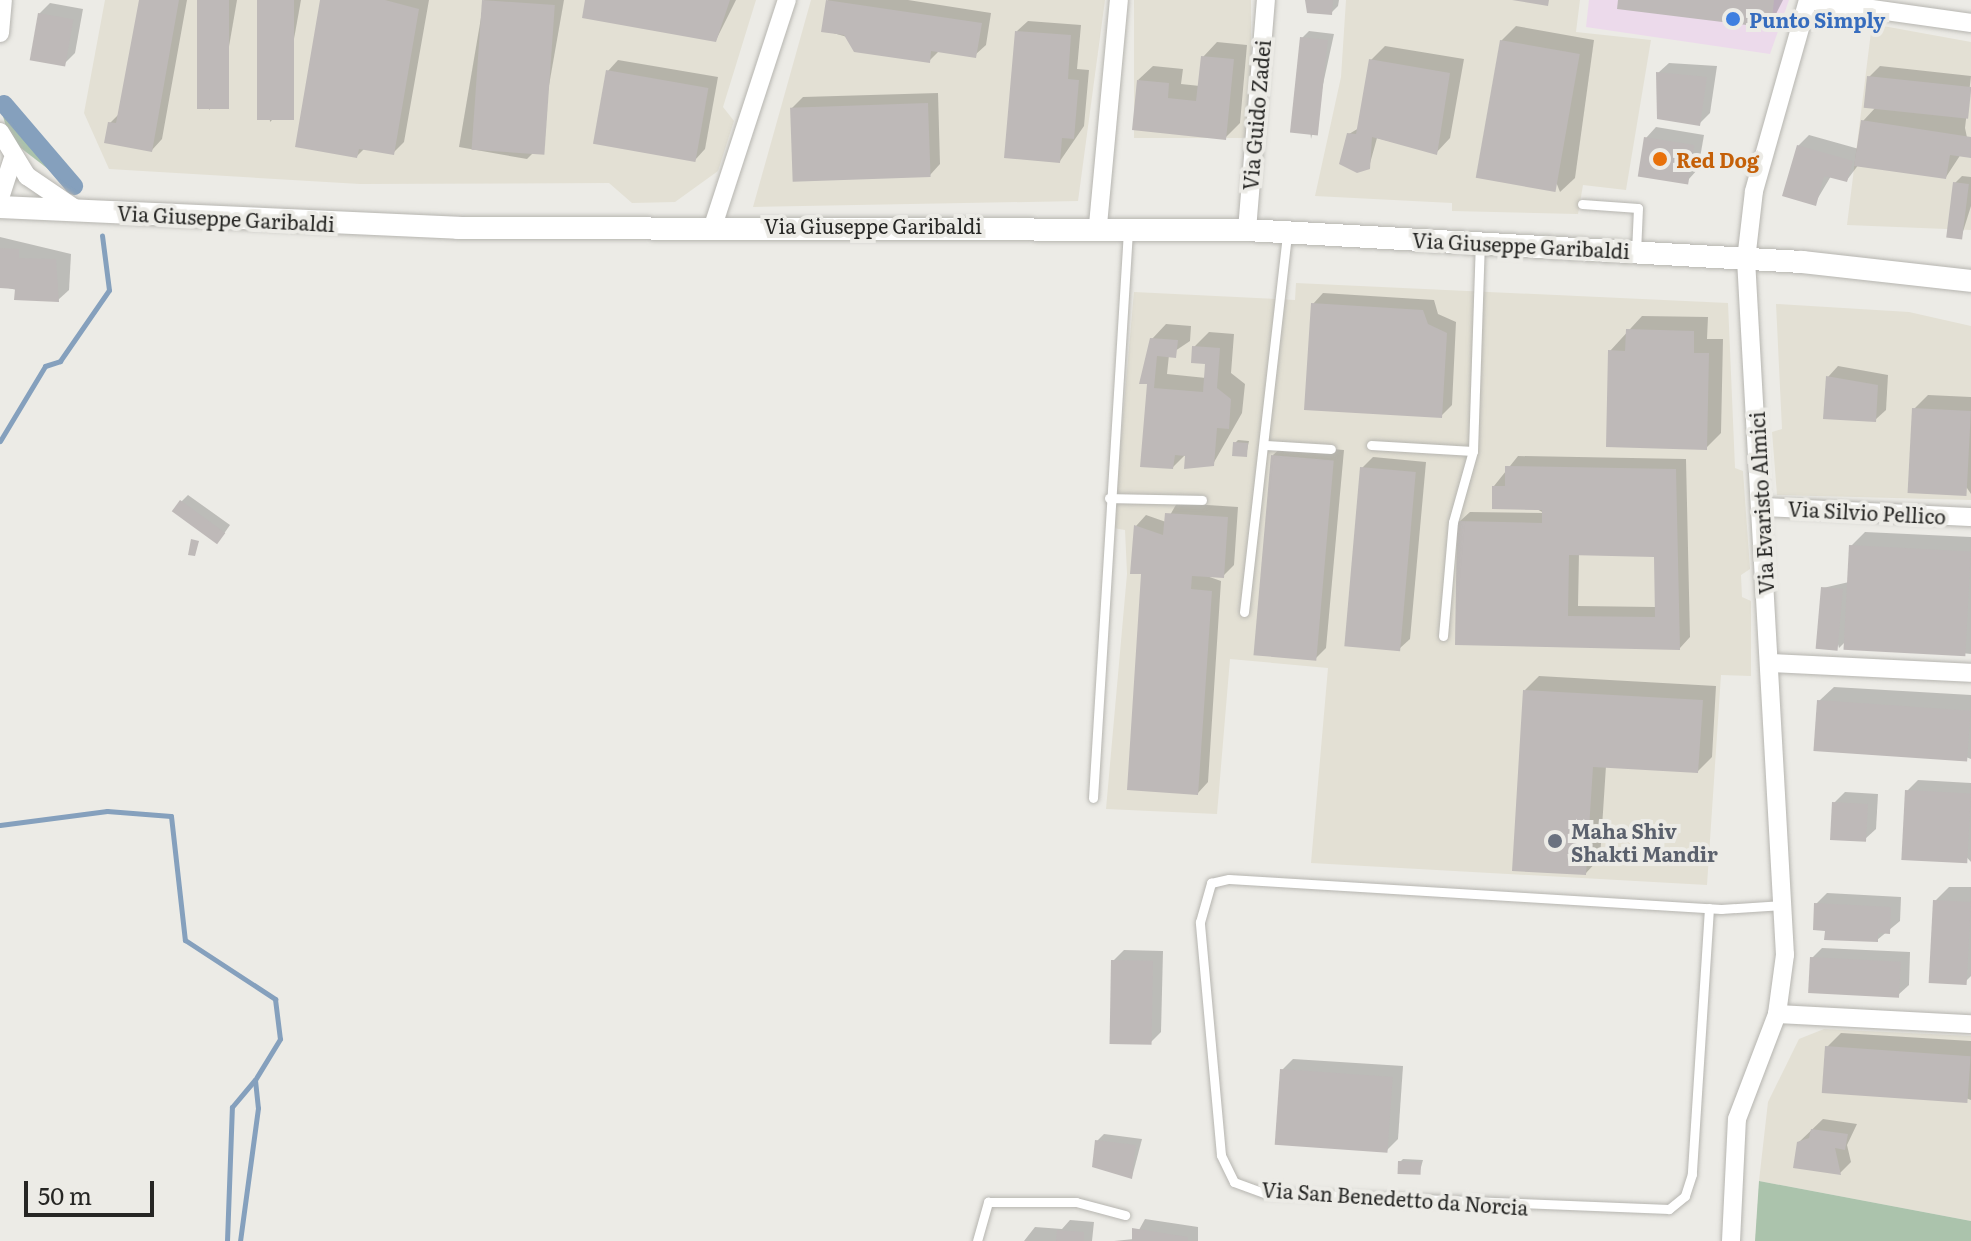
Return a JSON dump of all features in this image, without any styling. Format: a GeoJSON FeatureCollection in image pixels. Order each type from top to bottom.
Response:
{"type":"FeatureCollection","features":[{"type":"Feature","properties":{"kind":"street"},"geometry":{"type":"LineString","coordinates":[[0,33],[3,0]]}},
{"type":"Feature","properties":{"kind":"street"},"geometry":{"type":"LineString","coordinates":[[713,226],[787,0]]}},
{"type":"Feature","properties":{"kind":"street"},"geometry":{"type":"LineString","coordinates":[[1098,225],[1119,0]]}},
{"type":"Feature","properties":{"kind":"street","name":"Via Guido Zadei"},"geometry":{"type":"LineString","coordinates":[[1247,230],[1266,0]]}},
{"type":"Feature","properties":{"kind":"street"},"geometry":{"type":"LineString","coordinates":[[1808,0],[1971,23]]}},
{"type":"Feature","properties":{"kind":"street","name":"Via Evaristo Almici"},"geometry":{"type":"LineString","coordinates":[[1731,1241],[1737,1119],[1777,1014],[1783,905],[1763,507],[1746,260],[1757,180],[1808,0]]}},
{"type":"Feature","properties":{"kind":"street"},"geometry":{"type":"LineString","coordinates":[[0,132],[12,160],[80,211]]}},
{"type":"Feature","properties":{"kind":"street"},"geometry":{"type":"LineString","coordinates":[[0,198],[12,160]]}},
{"type":"Feature","properties":{"kind":"street","name":"Via Giuseppe Garibaldi"},"geometry":{"type":"LineString","coordinates":[[0,207],[458,228],[1098,225],[1247,230],[1636,252],[1971,281]]}},
{"type":"Feature","properties":{"kind":"street","name":"Via Silvio Pellico"},"geometry":{"type":"LineString","coordinates":[[1763,507],[1971,517]]}},
{"type":"Feature","properties":{"kind":"street"},"geometry":{"type":"LineString","coordinates":[[1770,663],[1971,673]]}},
{"type":"Feature","properties":{"kind":"street"},"geometry":{"type":"LineString","coordinates":[[1777,1014],[1971,1024]]}},
{"type":"Feature","properties":{"kind":"lane"},"geometry":{"type":"LineString","coordinates":[[1582,204],[1638,208],[1636,252]]}},
{"type":"Feature","properties":{"kind":"lane"},"geometry":{"type":"LineString","coordinates":[[1093,798],[1128,226]]}},
{"type":"Feature","properties":{"kind":"lane"},"geometry":{"type":"LineString","coordinates":[[1244,612],[1266,445],[1287,233]]}},
{"type":"Feature","properties":{"kind":"lane"},"geometry":{"type":"LineString","coordinates":[[1443,636],[1453,522],[1473,451],[1480,243]]}},
{"type":"Feature","properties":{"kind":"lane"},"geometry":{"type":"LineString","coordinates":[[1266,445],[1331,449]]}},
{"type":"Feature","properties":{"kind":"lane"},"geometry":{"type":"LineString","coordinates":[[1371,445],[1473,451]]}},
{"type":"Feature","properties":{"kind":"lane"},"geometry":{"type":"LineString","coordinates":[[1109,498],[1202,500]]}},
{"type":"Feature","properties":{"kind":"lane","name":"Via San Benedetto da Norcia"},"geometry":{"type":"LineString","coordinates":[[1709,908],[1692,1174],[1685,1196],[1669,1209],[1264,1193],[1234,1182],[1221,1155],[1200,922],[1211,883],[1709,908],[1783,905]]}},
{"type":"Feature","properties":{"kind":"lane"},"geometry":{"type":"LineString","coordinates":[[977,1241],[988,1202],[1076,1202],[1125,1215]]}},
{"type":"Feature","properties":{"kind":"shaded area"},"geometry":{"type":"Polygon","coordinates":[[[105,0],[756,0],[723,107],[734,121],[718,171],[675,202],[632,203],[609,183],[360,184],[109,169],[84,113],[105,0]]]}},
{"type":"Feature","properties":{"kind":"shaded area"},"geometry":{"type":"Polygon","coordinates":[[[811,0],[1105,0],[1078,201],[753,207],[811,0]]]}},
{"type":"Feature","properties":{"kind":"shaded area"},"geometry":{"type":"Polygon","coordinates":[[[1134,0],[1251,0],[1251,138],[1134,138],[1134,0]]]}},
{"type":"Feature","properties":{"kind":"shaded area"},"geometry":{"type":"Polygon","coordinates":[[[1346,0],[1580,0],[1576,32],[1651,40],[1626,190],[1583,185],[1578,214],[1452,211],[1452,203],[1315,196],[1341,77],[1346,0]]]}},
{"type":"Feature","properties":{"kind":"shaded area"},"geometry":{"type":"Polygon","coordinates":[[[1589,0],[1789,0],[1770,54],[1586,27],[1589,0]]]}},
{"type":"Feature","properties":{"kind":"shaded area"},"geometry":{"type":"Polygon","coordinates":[[[1872,24],[1971,42],[1971,230],[1847,225],[1872,24]]]}},
{"type":"Feature","properties":{"kind":"shaded area"},"geometry":{"type":"Polygon","coordinates":[[[1296,283],[1728,303],[1735,468],[1743,471],[1750,569],[1741,575],[1742,597],[1751,601],[1751,676],[1721,675],[1707,885],[1311,863],[1328,668],[1230,659],[1217,814],[1106,809],[1127,574],[1125,530],[1113,528],[1134,292],[1295,300],[1296,283]]]}},
{"type":"Feature","properties":{"kind":"shaded area"},"geometry":{"type":"Polygon","coordinates":[[[1776,304],[1909,312],[1971,326],[1971,500],[1777,495],[1772,432],[1782,429],[1776,304]]]}},
{"type":"Feature","properties":{"kind":"shaded area"},"geometry":{"type":"Polygon","coordinates":[[[1824,1029],[1971,1036],[1971,1221],[1759,1181],[1768,1102],[1799,1039],[1824,1029]]]}},
{"type":"Feature","properties":{"kind":"green space"},"geometry":{"type":"Polygon","coordinates":[[[1,108],[22,125],[69,185],[9,139],[1,108]]]}},
{"type":"Feature","properties":{"kind":"green space"},"geometry":{"type":"Polygon","coordinates":[[[1759,1181],[1971,1221],[1971,1241],[1755,1241],[1759,1181]]]}},
{"type":"Feature","properties":{"kind":"building"},"geometry":{"type":"Polygon","coordinates":[[[139,0],[179,0],[152,152],[104,143],[108,122],[116,123],[139,0]]]}},
{"type":"Feature","properties":{"kind":"building"},"geometry":{"type":"Polygon","coordinates":[[[197,0],[229,0],[229,109],[197,109],[197,0]]]}},
{"type":"Feature","properties":{"kind":"building"},"geometry":{"type":"Polygon","coordinates":[[[257,0],[294,0],[294,120],[257,120],[257,0]]]}},
{"type":"Feature","properties":{"kind":"building"},"geometry":{"type":"Polygon","coordinates":[[[320,0],[385,0],[419,9],[394,155],[359,149],[357,158],[295,147],[320,0]]]}},
{"type":"Feature","properties":{"kind":"building"},"geometry":{"type":"Polygon","coordinates":[[[482,0],[555,5],[544,155],[472,150],[482,0]]]}},
{"type":"Feature","properties":{"kind":"building"},"geometry":{"type":"Polygon","coordinates":[[[585,0],[730,0],[716,42],[582,18],[585,0]]]}},
{"type":"Feature","properties":{"kind":"building"},"geometry":{"type":"Polygon","coordinates":[[[826,0],[982,23],[976,58],[931,51],[930,63],[854,52],[844,35],[821,32],[826,0]]]}},
{"type":"Feature","properties":{"kind":"building"},"geometry":{"type":"Polygon","coordinates":[[[1305,0],[1333,0],[1332,15],[1307,13],[1305,0]]]}},
{"type":"Feature","properties":{"kind":"building"},"geometry":{"type":"Polygon","coordinates":[[[1512,0],[1549,0],[1548,6],[1512,0]]]}},
{"type":"Feature","properties":{"kind":"building","name":"Punto Simply"},"geometry":{"type":"Polygon","coordinates":[[[1618,0],[1774,0],[1771,28],[1617,9],[1618,0]]]}},
{"type":"Feature","properties":{"kind":"building"},"geometry":{"type":"Polygon","coordinates":[[[38,13],[73,19],[65,67],[30,60],[38,13]]]}},
{"type":"Feature","properties":{"kind":"building"},"geometry":{"type":"Polygon","coordinates":[[[1015,31],[1071,35],[1068,79],[1079,80],[1074,139],[1062,138],[1060,163],[1004,158],[1015,31]]]}},
{"type":"Feature","properties":{"kind":"building"},"geometry":{"type":"Polygon","coordinates":[[[1300,37],[1328,40],[1318,135],[1290,132],[1300,37]]]}},
{"type":"Feature","properties":{"kind":"building"},"geometry":{"type":"Polygon","coordinates":[[[1500,40],[1580,54],[1555,192],[1476,178],[1500,40]]]}},
{"type":"Feature","properties":{"kind":"building"},"geometry":{"type":"Polygon","coordinates":[[[1201,56],[1234,59],[1226,140],[1132,130],[1137,80],[1169,83],[1168,98],[1196,101],[1201,56]]]}},
{"type":"Feature","properties":{"kind":"building"},"geometry":{"type":"Polygon","coordinates":[[[1369,59],[1450,73],[1437,155],[1372,137],[1370,169],[1357,173],[1339,164],[1347,133],[1356,134],[1369,59]]]}},
{"type":"Feature","properties":{"kind":"building"},"geometry":{"type":"Polygon","coordinates":[[[606,70],[708,88],[695,162],[593,144],[606,70]]]}},
{"type":"Feature","properties":{"kind":"building"},"geometry":{"type":"Polygon","coordinates":[[[1656,72],[1707,77],[1700,126],[1657,119],[1656,72]]]}},
{"type":"Feature","properties":{"kind":"building"},"geometry":{"type":"Polygon","coordinates":[[[1867,76],[1971,87],[1968,119],[1864,108],[1867,76]]]}},
{"type":"Feature","properties":{"kind":"building"},"geometry":{"type":"Polygon","coordinates":[[[928,103],[931,177],[793,182],[790,108],[928,103]]]}},
{"type":"Feature","properties":{"kind":"building"},"geometry":{"type":"Polygon","coordinates":[[[1861,120],[1971,137],[1971,158],[1950,155],[1946,179],[1854,166],[1861,120]]]}},
{"type":"Feature","properties":{"kind":"building"},"geometry":{"type":"Polygon","coordinates":[[[1644,137],[1694,145],[1688,184],[1638,177],[1644,137]]]}},
{"type":"Feature","properties":{"kind":"building"},"geometry":{"type":"Polygon","coordinates":[[[1797,145],[1853,161],[1847,182],[1824,176],[1816,206],[1782,196],[1797,145]]]}},
{"type":"Feature","properties":{"kind":"building"},"geometry":{"type":"Polygon","coordinates":[[[1953,182],[1969,184],[1962,240],[1946,238],[1953,182]]]}},
{"type":"Feature","properties":{"kind":"building"},"geometry":{"type":"Polygon","coordinates":[[[0,248],[19,249],[19,258],[56,259],[59,302],[14,300],[15,289],[0,288],[0,248]]]}},
{"type":"Feature","properties":{"kind":"building"},"geometry":{"type":"Polygon","coordinates":[[[1311,303],[1423,310],[1428,324],[1447,333],[1442,418],[1304,410],[1311,303]]]}},
{"type":"Feature","properties":{"kind":"building"},"geometry":{"type":"Polygon","coordinates":[[[1626,329],[1694,331],[1694,353],[1709,353],[1707,450],[1606,447],[1608,350],[1625,351],[1626,329]]]}},
{"type":"Feature","properties":{"kind":"building"},"geometry":{"type":"Polygon","coordinates":[[[1150,338],[1178,340],[1176,358],[1157,356],[1154,388],[1203,392],[1205,364],[1191,363],[1192,346],[1220,348],[1217,388],[1231,399],[1229,429],[1217,428],[1214,466],[1184,469],[1185,456],[1175,455],[1173,469],[1140,467],[1147,384],[1139,384],[1150,338]]]}},
{"type":"Feature","properties":{"kind":"building"},"geometry":{"type":"Polygon","coordinates":[[[1826,376],[1878,385],[1876,422],[1823,419],[1826,376]]]}},
{"type":"Feature","properties":{"kind":"building"},"geometry":{"type":"Polygon","coordinates":[[[1912,408],[1971,411],[1966,496],[1908,493],[1912,408]]]}},
{"type":"Feature","properties":{"kind":"building"},"geometry":{"type":"Polygon","coordinates":[[[1233,442],[1248,443],[1247,457],[1232,456],[1233,442]]]}},
{"type":"Feature","properties":{"kind":"building"},"geometry":{"type":"Polygon","coordinates":[[[1271,455],[1334,460],[1316,661],[1253,655],[1271,455]]]}},
{"type":"Feature","properties":{"kind":"building"},"geometry":{"type":"Polygon","coordinates":[[[1505,466],[1676,469],[1680,650],[1455,645],[1457,521],[1542,523],[1542,510],[1492,509],[1492,486],[1505,486],[1505,466]],[[1569,555],[1568,616],[1655,617],[1654,557],[1569,555]]]}},
{"type":"Feature","properties":{"kind":"building"},"geometry":{"type":"Polygon","coordinates":[[[1360,467],[1416,472],[1400,651],[1344,646],[1360,467]]]}},
{"type":"Feature","properties":{"kind":"building"},"geometry":{"type":"Polygon","coordinates":[[[180,500],[225,533],[217,544],[172,511],[180,500]]]}},
{"type":"Feature","properties":{"kind":"building"},"geometry":{"type":"Polygon","coordinates":[[[1165,513],[1228,517],[1224,578],[1192,576],[1191,589],[1212,591],[1198,795],[1127,790],[1141,574],[1130,574],[1134,525],[1163,535],[1165,513]]]}},
{"type":"Feature","properties":{"kind":"building"},"geometry":{"type":"Polygon","coordinates":[[[191,539],[199,541],[195,556],[188,555],[191,539]]]}},
{"type":"Feature","properties":{"kind":"building"},"geometry":{"type":"Polygon","coordinates":[[[1849,545],[1971,551],[1965,656],[1844,650],[1849,545]]]}},
{"type":"Feature","properties":{"kind":"building"},"geometry":{"type":"Polygon","coordinates":[[[1821,587],[1843,589],[1838,651],[1816,649],[1821,587]]]}},
{"type":"Feature","properties":{"kind":"building"},"geometry":{"type":"Polygon","coordinates":[[[1523,690],[1703,700],[1698,773],[1593,767],[1586,875],[1512,871],[1523,690]]]}},
{"type":"Feature","properties":{"kind":"building"},"geometry":{"type":"Polygon","coordinates":[[[1817,700],[1971,711],[1967,762],[1813,751],[1817,700]]]}},
{"type":"Feature","properties":{"kind":"building"},"geometry":{"type":"Polygon","coordinates":[[[1905,790],[1971,793],[1967,863],[1901,860],[1905,790]]]}},
{"type":"Feature","properties":{"kind":"building"},"geometry":{"type":"Polygon","coordinates":[[[1832,802],[1868,804],[1866,842],[1830,840],[1832,802]]]}},
{"type":"Feature","properties":{"kind":"building"},"geometry":{"type":"Polygon","coordinates":[[[1933,900],[1971,902],[1967,985],[1929,983],[1933,900]]]}},
{"type":"Feature","properties":{"kind":"building"},"geometry":{"type":"Polygon","coordinates":[[[1814,903],[1891,907],[1890,934],[1878,933],[1878,942],[1824,940],[1825,931],[1813,930],[1814,903]]]}},
{"type":"Feature","properties":{"kind":"building"},"geometry":{"type":"Polygon","coordinates":[[[1810,957],[1901,962],[1899,998],[1808,993],[1810,957]]]}},
{"type":"Feature","properties":{"kind":"building"},"geometry":{"type":"Polygon","coordinates":[[[1111,960],[1153,961],[1152,1045],[1110,1044],[1111,960]]]}},
{"type":"Feature","properties":{"kind":"building"},"geometry":{"type":"Polygon","coordinates":[[[1825,1046],[1971,1056],[1967,1103],[1822,1093],[1825,1046]]]}},
{"type":"Feature","properties":{"kind":"building"},"geometry":{"type":"Polygon","coordinates":[[[1280,1069],[1393,1077],[1387,1153],[1275,1145],[1280,1069]]]}},
{"type":"Feature","properties":{"kind":"building"},"geometry":{"type":"Polygon","coordinates":[[[1811,1129],[1848,1134],[1845,1150],[1835,1148],[1841,1175],[1793,1168],[1797,1142],[1809,1138],[1811,1129]]]}},
{"type":"Feature","properties":{"kind":"building"},"geometry":{"type":"Polygon","coordinates":[[[1095,1140],[1136,1145],[1132,1179],[1092,1167],[1095,1140]]]}},
{"type":"Feature","properties":{"kind":"building"},"geometry":{"type":"Polygon","coordinates":[[[1398,1161],[1421,1162],[1421,1175],[1398,1174],[1398,1161]]]}},
{"type":"Feature","properties":{"kind":"building"},"geometry":{"type":"Polygon","coordinates":[[[1132,1228],[1188,1237],[1188,1241],[1132,1241],[1132,1228]]]}},
{"type":"Feature","properties":{"kind":"building"},"geometry":{"type":"Polygon","coordinates":[[[1057,1230],[1084,1232],[1084,1241],[1056,1241],[1057,1230]]]}},
{"type":"Feature","properties":{"kind":"waterway"},"geometry":{"type":"LineString","coordinates":[[4,104],[74,186]]}},
{"type":"Feature","properties":{"kind":"waterway"},"geometry":{"type":"LineString","coordinates":[[0,441],[45,366],[60,361],[109,290],[102,235]]}},
{"type":"Feature","properties":{"kind":"waterway"},"geometry":{"type":"LineString","coordinates":[[0,825],[107,811],[171,816],[185,940],[275,999],[280,1039],[255,1080],[258,1108],[240,1241]]}},
{"type":"Feature","properties":{"kind":"waterway"},"geometry":{"type":"LineString","coordinates":[[227,1241],[232,1107],[255,1080]]}},
{"type":"Feature","properties":{"kind":"place","name":"Punto Simply"},"geometry":{"type":"Point","coordinates":[1733,19]}},
{"type":"Feature","properties":{"kind":"place","name":"Red Dog"},"geometry":{"type":"Point","coordinates":[1660,159]}},
{"type":"Feature","properties":{"kind":"place","name":"Maha Shiv Shakti Mandir"},"geometry":{"type":"Point","coordinates":[1555,841]}}]}
